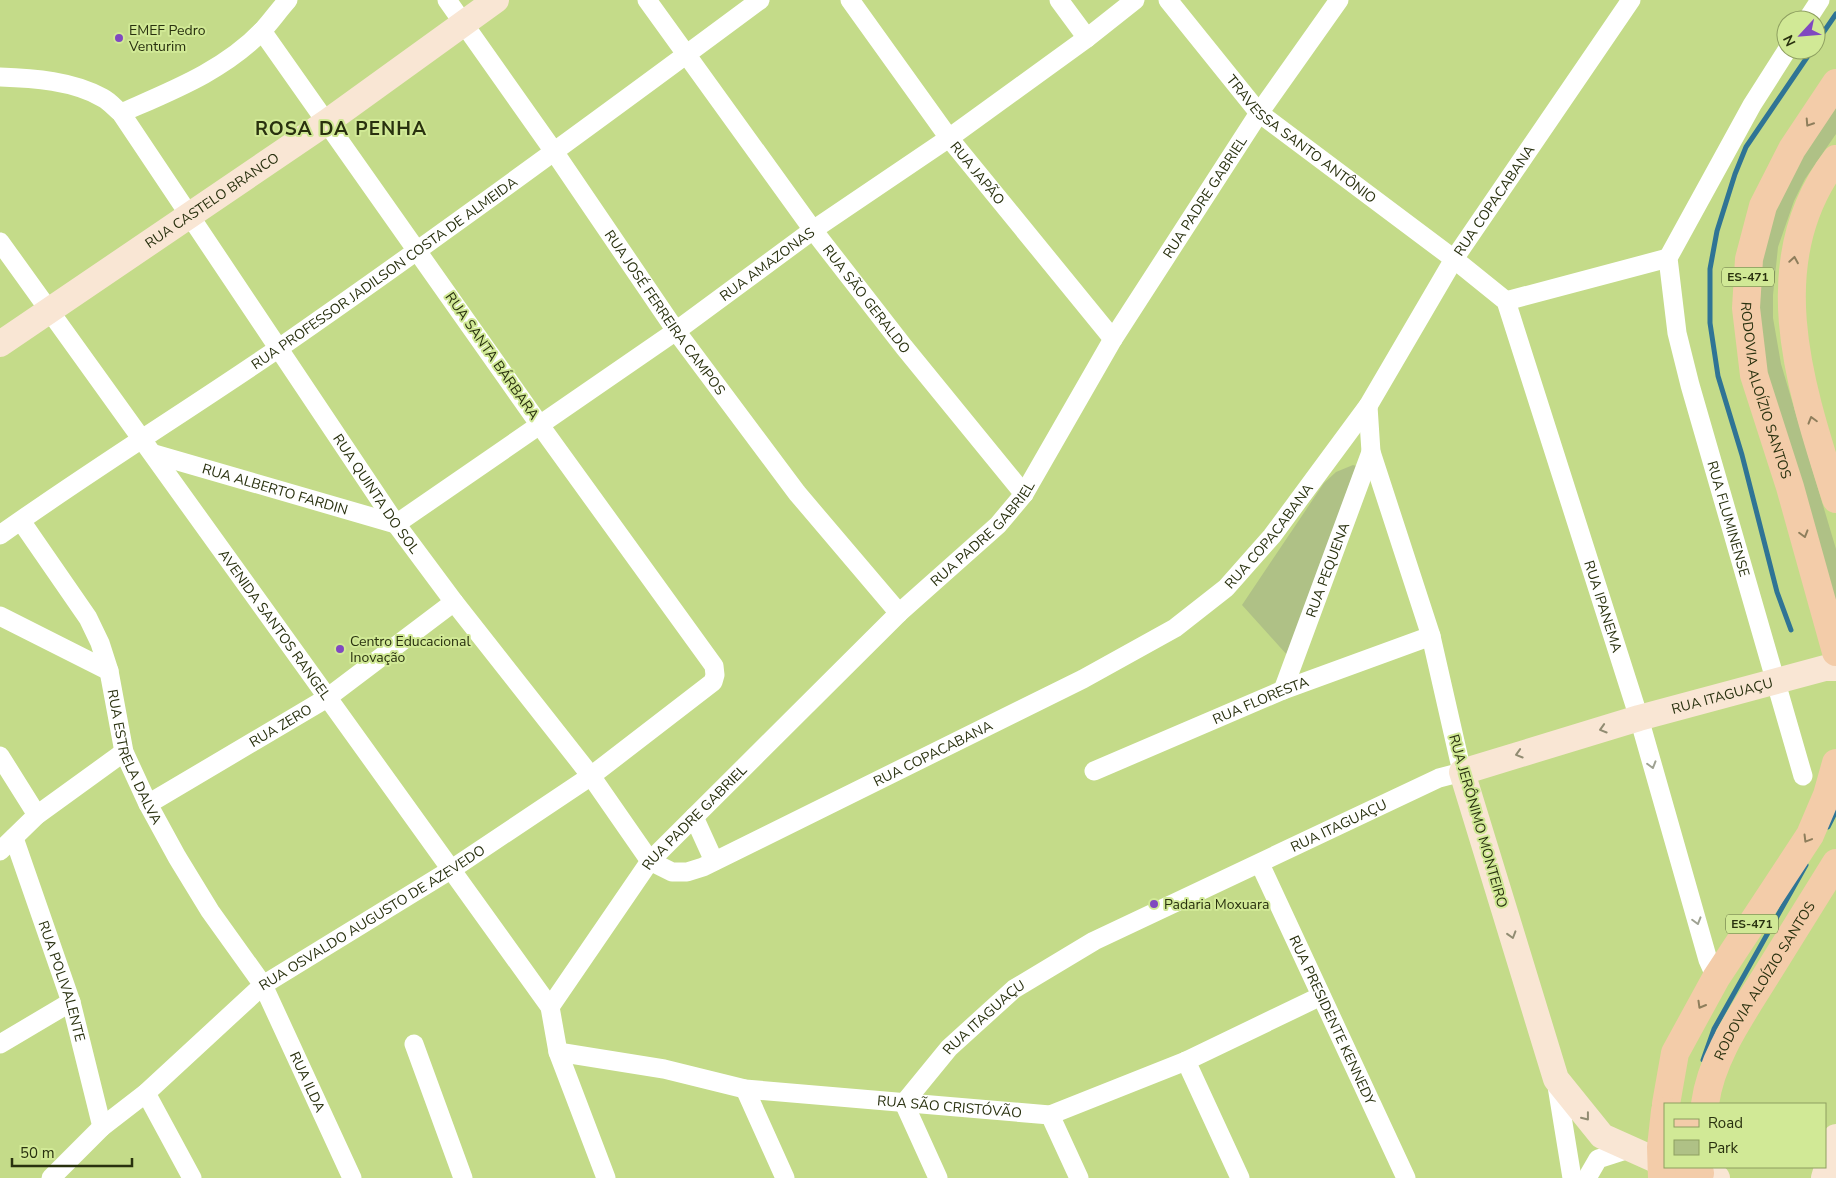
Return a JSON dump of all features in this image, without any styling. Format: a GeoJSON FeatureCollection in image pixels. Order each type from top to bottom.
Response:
{"type":"FeatureCollection","features":[{"type":"Feature","properties":{"kind":"main road","name":"RODOVIA ALOÍZIO SANTOS"},"geometry":{"type":"LineString","coordinates":[[1836,83],[1792,149],[1763,206],[1749,259],[1746,308],[1754,375],[1790,487],[1836,652]]}},
{"type":"Feature","properties":{"kind":"main road","name":"ES-471"},"geometry":{"type":"LineString","coordinates":[[1836,159],[1812,198],[1804,218],[1793,265],[1792,329],[1797,359],[1836,499]]}},
{"type":"Feature","properties":{"kind":"main road","name":"ES-471"},"geometry":{"type":"LineString","coordinates":[[1666,1103],[1675,1053],[1716,978],[1810,835],[1828,795],[1836,763]]}},
{"type":"Feature","properties":{"kind":"main road","name":"RODOVIA ALOÍZIO SANTOS"},"geometry":{"type":"LineString","coordinates":[[1705,1103],[1718,1061],[1734,1026],[1836,863]]}},
{"type":"Feature","properties":{"kind":"street"},"geometry":{"type":"LineString","coordinates":[[121,113],[195,80],[226,61],[262,31],[288,0]]}},
{"type":"Feature","properties":{"kind":"street","name":"RUA JOSÉ FERREIRA CAMPOS"},"geometry":{"type":"LineString","coordinates":[[447,0],[555,153],[676,331],[797,493],[899,613]]}},
{"type":"Feature","properties":{"kind":"street","name":"RUA CASTELO BRANCO"},"geometry":{"type":"LineString","coordinates":[[0,344],[327,122],[496,0]]}},
{"type":"Feature","properties":{"kind":"street","name":"RUA SÃO GERALDO"},"geometry":{"type":"LineString","coordinates":[[647,0],[813,230],[904,347],[1024,494]]}},
{"type":"Feature","properties":{"kind":"street","name":"RUA PROFESSOR JADILSON COSTA DE ALMEIDA"},"geometry":{"type":"LineString","coordinates":[[0,535],[278,349],[418,251],[555,153],[760,0]]}},
{"type":"Feature","properties":{"kind":"street","name":"RUA JAPÃO"},"geometry":{"type":"LineString","coordinates":[[850,0],[949,138],[1113,339]]}},
{"type":"Feature","properties":{"kind":"street"},"geometry":{"type":"LineString","coordinates":[[1059,0],[1087,38]]}},
{"type":"Feature","properties":{"kind":"street","name":"RUA AMAZONAS"},"geometry":{"type":"LineString","coordinates":[[396,524],[676,331],[813,230],[949,138],[1087,38],[1135,0]]}},
{"type":"Feature","properties":{"kind":"street","name":"TRAVESSA SANTO ANTÔNIO"},"geometry":{"type":"LineString","coordinates":[[1168,0],[1259,113],[1454,259]]}},
{"type":"Feature","properties":{"kind":"street","name":"RUA PADRE GABRIEL"},"geometry":{"type":"LineString","coordinates":[[550,1007],[650,861],[899,613],[998,525],[1024,494],[1113,339],[1259,113],[1338,0]]}},
{"type":"Feature","properties":{"kind":"street","name":"RUA COPACABANA"},"geometry":{"type":"LineString","coordinates":[[650,861],[672,872],[687,872],[714,861],[1083,679],[1175,628],[1226,588],[1266,543],[1368,406],[1454,259],[1631,0]]}},
{"type":"Feature","properties":{"kind":"street","name":"RUA SANTA BÁRBARA"},"geometry":{"type":"LineString","coordinates":[[262,31],[539,424],[714,666],[715,675],[713,682]]}},
{"type":"Feature","properties":{"kind":"street"},"geometry":{"type":"LineString","coordinates":[[1454,259],[1506,301],[1668,258],[1752,104],[1781,60]]}},
{"type":"Feature","properties":{"kind":"street","name":"RUA QUINTA DO SOL"},"geometry":{"type":"LineString","coordinates":[[0,77],[24,78],[80,88],[104,98],[121,113],[188,216],[396,524],[454,602],[591,776],[650,861]]}},
{"type":"Feature","properties":{"kind":"street","name":"AVENIDA SANTOS RANGEL"},"geometry":{"type":"LineString","coordinates":[[0,242],[550,1007]]}},
{"type":"Feature","properties":{"kind":"street","name":"RUA FLUMINENSE"},"geometry":{"type":"LineString","coordinates":[[1668,258],[1677,333],[1690,385],[1803,776]]}},
{"type":"Feature","properties":{"kind":"street","name":"RUA IPANEMA"},"geometry":{"type":"LineString","coordinates":[[1506,301],[1639,718],[1708,960],[1716,978]]}},
{"type":"Feature","properties":{"kind":"street","name":"RUA JERÔNIMO MONTEIRO"},"geometry":{"type":"LineString","coordinates":[[1368,406],[1371,452],[1431,636],[1462,772],[1556,1079],[1572,1178]]}},
{"type":"Feature","properties":{"kind":"street","name":"RUA PEQUENA"},"geometry":{"type":"LineString","coordinates":[[1283,690],[1371,452]]}},
{"type":"Feature","properties":{"kind":"street","name":"RUA ALBERTO FARDIN"},"geometry":{"type":"LineString","coordinates":[[154,454],[396,524]]}},
{"type":"Feature","properties":{"kind":"street","name":"RUA ESTRELA DALVA"},"geometry":{"type":"LineString","coordinates":[[21,521],[88,618],[100,643],[109,671],[124,752],[148,804],[210,911],[263,985]]}},
{"type":"Feature","properties":{"kind":"street","name":"RUA ZERO"},"geometry":{"type":"LineString","coordinates":[[148,804],[327,698],[454,602]]}},
{"type":"Feature","properties":{"kind":"street"},"geometry":{"type":"LineString","coordinates":[[0,616],[109,671]]}},
{"type":"Feature","properties":{"kind":"street","name":"RUA FLORESTA"},"geometry":{"type":"LineString","coordinates":[[1094,771],[1283,690],[1431,636]]}},
{"type":"Feature","properties":{"kind":"street","name":"RUA ITAGUAÇU"},"geometry":{"type":"LineString","coordinates":[[904,1103],[949,1048],[1014,990],[1094,941],[1438,778],[1639,718],[1826,668],[1836,668]]}},
{"type":"Feature","properties":{"kind":"street","name":"RUA OSVALDO AUGUSTO DE AZEVEDO"},"geometry":{"type":"LineString","coordinates":[[51,1178],[102,1127],[146,1094],[263,985],[452,869],[591,776],[713,682]]}},
{"type":"Feature","properties":{"kind":"street"},"geometry":{"type":"LineString","coordinates":[[0,851],[37,816],[124,752]]}},
{"type":"Feature","properties":{"kind":"street"},"geometry":{"type":"LineString","coordinates":[[0,756],[37,816]]}},
{"type":"Feature","properties":{"kind":"street"},"geometry":{"type":"LineString","coordinates":[[694,817],[714,861]]}},
{"type":"Feature","properties":{"kind":"street","name":"RUA POLIVALENTE"},"geometry":{"type":"LineString","coordinates":[[14,838],[71,1002],[102,1127]]}},
{"type":"Feature","properties":{"kind":"street","name":"RUA PRESIDENTE KENNEDY"},"geometry":{"type":"LineString","coordinates":[[1260,864],[1406,1178]]}},
{"type":"Feature","properties":{"kind":"street","name":"RUA ILDA"},"geometry":{"type":"LineString","coordinates":[[263,985],[352,1178]]}},
{"type":"Feature","properties":{"kind":"street","name":"RUA SÃO CRISTÓVÃO"},"geometry":{"type":"LineString","coordinates":[[558,1052],[664,1069],[745,1089],[1050,1115],[1186,1061],[1322,996]]}},
{"type":"Feature","properties":{"kind":"street"},"geometry":{"type":"LineString","coordinates":[[0,1044],[71,1002]]}},
{"type":"Feature","properties":{"kind":"street"},"geometry":{"type":"LineString","coordinates":[[550,1007],[558,1052],[606,1178]]}},
{"type":"Feature","properties":{"kind":"street"},"geometry":{"type":"LineString","coordinates":[[414,1044],[463,1178]]}},
{"type":"Feature","properties":{"kind":"street"},"geometry":{"type":"LineString","coordinates":[[1186,1061],[1240,1178]]}},
{"type":"Feature","properties":{"kind":"street"},"geometry":{"type":"LineString","coordinates":[[1556,1079],[1596,1130],[1629,1149],[1664,1163]]}},
{"type":"Feature","properties":{"kind":"street"},"geometry":{"type":"LineString","coordinates":[[745,1089],[785,1178]]}},
{"type":"Feature","properties":{"kind":"street"},"geometry":{"type":"LineString","coordinates":[[146,1094],[192,1178]]}},
{"type":"Feature","properties":{"kind":"street"},"geometry":{"type":"LineString","coordinates":[[904,1103],[938,1178]]}},
{"type":"Feature","properties":{"kind":"street"},"geometry":{"type":"LineString","coordinates":[[1050,1115],[1079,1178]]}},
{"type":"Feature","properties":{"kind":"street"},"geometry":{"type":"LineString","coordinates":[[1587,1178],[1598,1159],[1629,1149]]}},
{"type":"Feature","properties":{"kind":"green space"},"geometry":{"type":"Polygon","coordinates":[[[1836,92],[1836,134],[1805,179],[1794,201],[1778,247],[1773,295],[1773,318],[1781,364],[1836,549],[1836,618],[1757,345],[1765,222],[1836,92]]]}},
{"type":"Feature","properties":{"kind":"green space"},"geometry":{"type":"Polygon","coordinates":[[[1353,465],[1356,466],[1288,656],[1242,605],[1324,483],[1336,472],[1353,465]]]}},
{"type":"Feature","properties":{"kind":"waterway"},"geometry":{"type":"LineString","coordinates":[[1826,28],[1836,14]]}},
{"type":"Feature","properties":{"kind":"waterway"},"geometry":{"type":"LineString","coordinates":[[1791,630],[1777,592],[1742,455],[1718,376],[1710,323],[1710,269],[1717,231],[1735,174],[1746,147],[1805,60]]}},
{"type":"Feature","properties":{"kind":"waterway"},"geometry":{"type":"LineString","coordinates":[[1828,827],[1836,811]]}},
{"type":"Feature","properties":{"kind":"waterway"},"geometry":{"type":"LineString","coordinates":[[1703,1060],[1714,1029],[1806,865]]}},
{"type":"Feature","properties":{"kind":"place","name":"EMEF Pedro Venturim"},"geometry":{"type":"Point","coordinates":[119,38]}},
{"type":"Feature","properties":{"kind":"place","name":"Centro Educacional Inovação"},"geometry":{"type":"Point","coordinates":[340,649]}},
{"type":"Feature","properties":{"kind":"place","name":"Padaria Moxuara"},"geometry":{"type":"Point","coordinates":[1154,904]}},
{"type":"Feature","properties":{"kind":"district","name":"ROSA DA PENHA"},"geometry":{"type":"Point","coordinates":[341,129]}}]}
